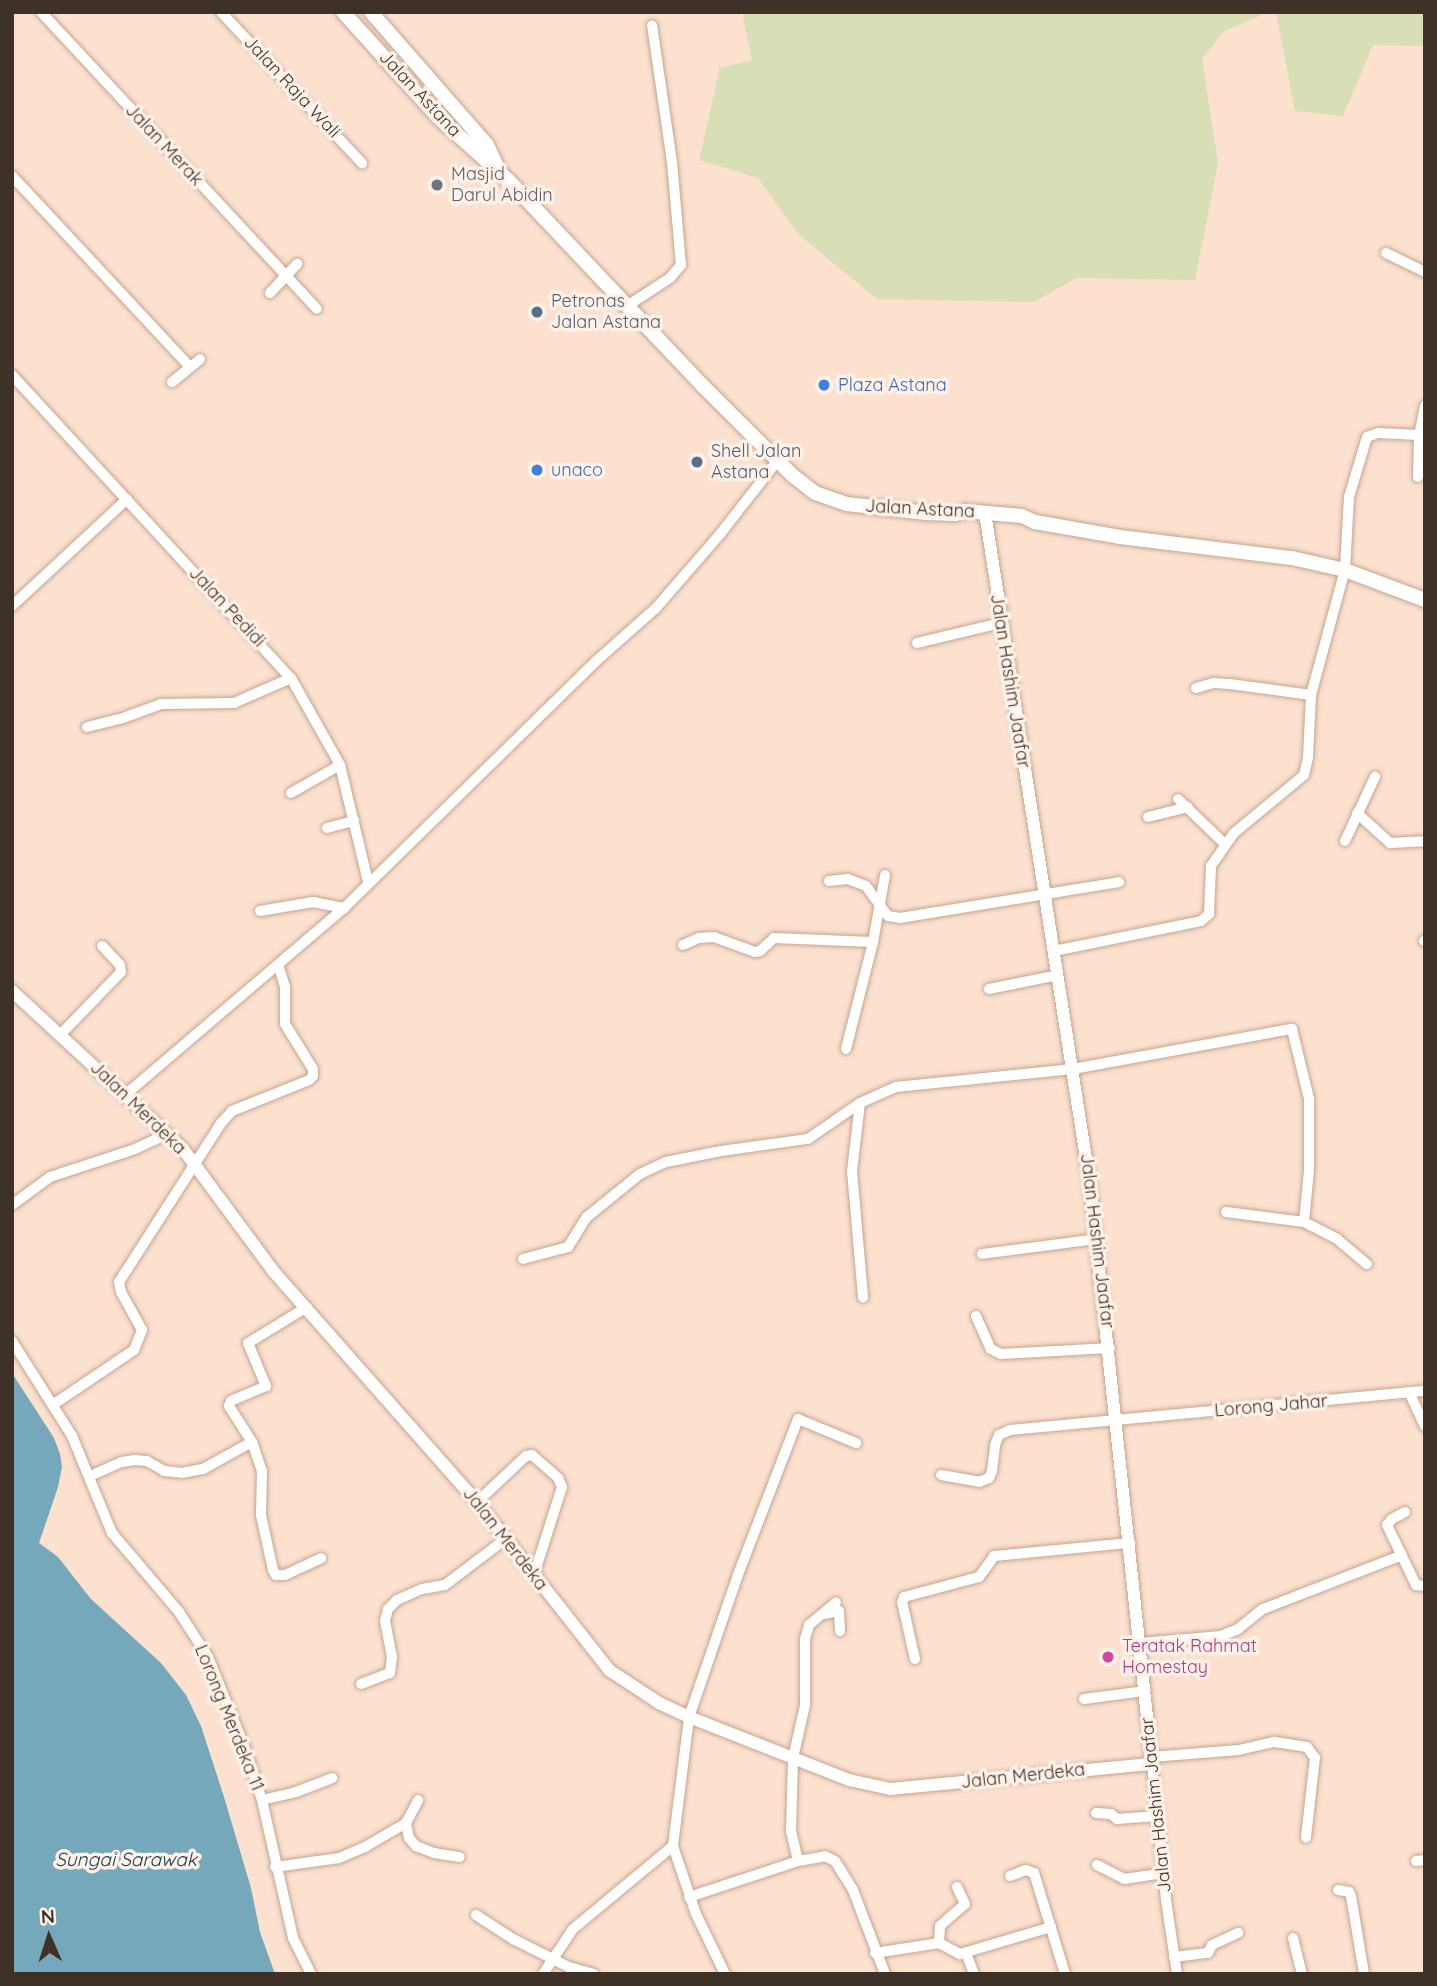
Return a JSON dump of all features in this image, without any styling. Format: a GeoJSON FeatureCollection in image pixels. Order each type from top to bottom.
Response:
{"type":"FeatureCollection","features":[{"type":"Feature","properties":{"kind":"main road","name":"Jalan Astana"},"geometry":{"type":"LineString","coordinates":[[371,12],[487,145],[499,172]]}},
{"type":"Feature","properties":{"kind":"main road"},"geometry":{"type":"LineString","coordinates":[[386,12],[389,32]]}},
{"type":"Feature","properties":{"kind":"main road","name":"Jalan Astana"},"geometry":{"type":"LineString","coordinates":[[352,15],[438,117],[567,239],[627,306],[778,460],[816,493],[831,501],[955,514],[965,511],[1120,537],[1292,558],[1345,570]]}},
{"type":"Feature","properties":{"kind":"main road"},"geometry":{"type":"LineString","coordinates":[[1345,570],[1425,600]]}},
{"type":"Feature","properties":{"kind":"street","name":"Jalan Merak"},"geometry":{"type":"LineString","coordinates":[[41,12],[317,309]]}},
{"type":"Feature","properties":{"kind":"street","name":"Jalan Raja Wali"},"geometry":{"type":"LineString","coordinates":[[221,12],[362,163]]}},
{"type":"Feature","properties":{"kind":"street"},"geometry":{"type":"LineString","coordinates":[[627,306],[670,278],[681,265],[671,162],[652,25]]}},
{"type":"Feature","properties":{"kind":"street"},"geometry":{"type":"LineString","coordinates":[[12,176],[190,367]]}},
{"type":"Feature","properties":{"kind":"street"},"geometry":{"type":"LineString","coordinates":[[1386,253],[1425,272]]}},
{"type":"Feature","properties":{"kind":"street"},"geometry":{"type":"LineString","coordinates":[[270,293],[297,264]]}},
{"type":"Feature","properties":{"kind":"street"},"geometry":{"type":"LineString","coordinates":[[172,382],[200,359]]}},
{"type":"Feature","properties":{"kind":"street","name":"Jalan Pedidi"},"geometry":{"type":"LineString","coordinates":[[12,375],[291,678],[340,765],[368,882]]}},
{"type":"Feature","properties":{"kind":"street"},"geometry":{"type":"LineString","coordinates":[[1418,477],[1419,435],[1425,406]]}},
{"type":"Feature","properties":{"kind":"street"},"geometry":{"type":"LineString","coordinates":[[1054,951],[1201,921],[1209,914],[1211,866],[1225,844],[1234,833],[1304,775],[1308,757],[1311,695],[1345,570],[1349,497],[1367,437],[1378,433],[1419,435]]}},
{"type":"Feature","properties":{"kind":"street"},"geometry":{"type":"LineString","coordinates":[[125,1096],[279,967],[344,908],[595,662],[656,608],[721,534],[778,460]]}},
{"type":"Feature","properties":{"kind":"street"},"geometry":{"type":"LineString","coordinates":[[12,606],[127,499]]}},
{"type":"Feature","properties":{"kind":"street","name":"Jalan Hashim Jaafar"},"geometry":{"type":"LineString","coordinates":[[985,516],[1046,894],[1097,1239],[1157,1816],[1177,1974]]}},
{"type":"Feature","properties":{"kind":"street"},"geometry":{"type":"LineString","coordinates":[[917,643],[1001,622]]}},
{"type":"Feature","properties":{"kind":"street"},"geometry":{"type":"LineString","coordinates":[[87,727],[161,704],[234,703],[291,678]]}},
{"type":"Feature","properties":{"kind":"street"},"geometry":{"type":"LineString","coordinates":[[1196,688],[1214,683],[1311,695]]}},
{"type":"Feature","properties":{"kind":"street"},"geometry":{"type":"LineString","coordinates":[[291,793],[340,765]]}},
{"type":"Feature","properties":{"kind":"street"},"geometry":{"type":"LineString","coordinates":[[1345,841],[1374,777]]}},
{"type":"Feature","properties":{"kind":"street"},"geometry":{"type":"LineString","coordinates":[[1178,799],[1225,844]]}},
{"type":"Feature","properties":{"kind":"street"},"geometry":{"type":"LineString","coordinates":[[1148,817],[1188,807]]}},
{"type":"Feature","properties":{"kind":"street"},"geometry":{"type":"LineString","coordinates":[[1357,813],[1390,843],[1425,841]]}},
{"type":"Feature","properties":{"kind":"street"},"geometry":{"type":"LineString","coordinates":[[327,828],[354,821]]}},
{"type":"Feature","properties":{"kind":"street"},"geometry":{"type":"LineString","coordinates":[[846,1049],[873,942],[886,875]]}},
{"type":"Feature","properties":{"kind":"street"},"geometry":{"type":"LineString","coordinates":[[829,881],[848,879],[866,886],[888,916],[900,918],[1119,882]]}},
{"type":"Feature","properties":{"kind":"street"},"geometry":{"type":"LineString","coordinates":[[260,911],[313,902],[344,908]]}},
{"type":"Feature","properties":{"kind":"street"},"geometry":{"type":"LineString","coordinates":[[683,945],[699,937],[713,937],[755,952],[760,951],[774,938],[873,942]]}},
{"type":"Feature","properties":{"kind":"street"},"geometry":{"type":"LineString","coordinates":[[61,1034],[121,972],[120,965],[102,946]]}},
{"type":"Feature","properties":{"kind":"street"},"geometry":{"type":"LineString","coordinates":[[54,1404],[134,1350],[142,1330],[121,1292],[119,1282],[221,1122],[232,1111],[313,1076],[313,1069],[285,1024],[285,987],[279,967]]}},
{"type":"Feature","properties":{"kind":"street"},"geometry":{"type":"LineString","coordinates":[[989,989],[1058,975]]}},
{"type":"Feature","properties":{"kind":"street","name":"Jalan Merdeka"},"geometry":{"type":"LineString","coordinates":[[12,991],[61,1034],[196,1165],[274,1272],[477,1502],[609,1670],[659,1703],[689,1717],[849,1780],[901,1790],[1152,1760]]}},
{"type":"Feature","properties":{"kind":"street"},"geometry":{"type":"LineString","coordinates":[[523,1259],[568,1247],[587,1217],[640,1174],[666,1162],[808,1139],[860,1103],[896,1087],[1073,1069],[1292,1029],[1309,1099],[1309,1170],[1304,1222]]}},
{"type":"Feature","properties":{"kind":"street"},"geometry":{"type":"LineString","coordinates":[[860,1103],[852,1171],[863,1298]]}},
{"type":"Feature","properties":{"kind":"street"},"geometry":{"type":"LineString","coordinates":[[12,1205],[50,1177],[135,1149],[165,1135]]}},
{"type":"Feature","properties":{"kind":"street"},"geometry":{"type":"LineString","coordinates":[[1226,1212],[1304,1222],[1337,1240],[1367,1264]]}},
{"type":"Feature","properties":{"kind":"street"},"geometry":{"type":"LineString","coordinates":[[982,1254],[1097,1239]]}},
{"type":"Feature","properties":{"kind":"street"},"geometry":{"type":"LineString","coordinates":[[307,1307],[248,1343],[266,1386],[231,1401],[229,1406],[252,1442],[262,1471],[261,1515],[272,1570],[276,1575],[285,1575],[321,1558]]}},
{"type":"Feature","properties":{"kind":"street"},"geometry":{"type":"LineString","coordinates":[[976,1317],[991,1349],[1001,1354],[1110,1348]]}},
{"type":"Feature","properties":{"kind":"street","name":"Lorong Merdeka 11"},"geometry":{"type":"LineString","coordinates":[[12,1341],[54,1404],[90,1476],[112,1533],[180,1612],[208,1657],[243,1743],[262,1800],[293,1938],[312,1974]]}},
{"type":"Feature","properties":{"kind":"street","name":"Lorong Jahar"},"geometry":{"type":"LineString","coordinates":[[941,1475],[979,1482],[989,1478],[999,1435],[1010,1430],[1425,1391]]}},
{"type":"Feature","properties":{"kind":"street"},"geometry":{"type":"LineString","coordinates":[[1409,1392],[1425,1426]]}},
{"type":"Feature","properties":{"kind":"street"},"geometry":{"type":"LineString","coordinates":[[725,1974],[689,1897],[673,1846],[689,1717],[739,1572],[798,1419],[856,1443]]}},
{"type":"Feature","properties":{"kind":"street"},"geometry":{"type":"LineString","coordinates":[[90,1476],[122,1462],[135,1460],[147,1461],[164,1471],[182,1474],[203,1468],[252,1442]]}},
{"type":"Feature","properties":{"kind":"street"},"geometry":{"type":"LineString","coordinates":[[477,1502],[526,1456],[532,1455],[558,1478],[562,1488],[534,1575]]}},
{"type":"Feature","properties":{"kind":"street"},"geometry":{"type":"LineString","coordinates":[[1405,1512],[1387,1525],[1416,1585],[1425,1586]]}},
{"type":"Feature","properties":{"kind":"street"},"geometry":{"type":"LineString","coordinates":[[361,1684],[390,1673],[392,1657],[385,1621],[388,1609],[397,1600],[422,1589],[445,1585],[507,1538]]}},
{"type":"Feature","properties":{"kind":"street"},"geometry":{"type":"LineString","coordinates":[[915,1659],[902,1602],[904,1597],[979,1577],[993,1556],[1130,1543]]}},
{"type":"Feature","properties":{"kind":"street"},"geometry":{"type":"LineString","coordinates":[[1141,1643],[1221,1636],[1238,1629],[1263,1609],[1402,1555]]}},
{"type":"Feature","properties":{"kind":"street"},"geometry":{"type":"LineString","coordinates":[[798,1861],[791,1831],[793,1758],[805,1705],[805,1639],[809,1625],[836,1602]]}},
{"type":"Feature","properties":{"kind":"street"},"geometry":{"type":"LineString","coordinates":[[823,1614],[839,1611],[840,1631]]}},
{"type":"Feature","properties":{"kind":"street"},"geometry":{"type":"LineString","coordinates":[[1083,1699],[1145,1691]]}},
{"type":"Feature","properties":{"kind":"street"},"geometry":{"type":"LineString","coordinates":[[1152,1760],[1239,1750],[1275,1742],[1307,1747],[1315,1758],[1306,1838]]}},
{"type":"Feature","properties":{"kind":"street"},"geometry":{"type":"LineString","coordinates":[[262,1800],[296,1792],[332,1778]]}},
{"type":"Feature","properties":{"kind":"street"},"geometry":{"type":"LineString","coordinates":[[275,1867],[339,1858],[365,1847],[407,1822],[418,1800]]}},
{"type":"Feature","properties":{"kind":"street"},"geometry":{"type":"LineString","coordinates":[[1096,1813],[1111,1814],[1117,1819],[1157,1816]]}},
{"type":"Feature","properties":{"kind":"street"},"geometry":{"type":"LineString","coordinates":[[407,1822],[409,1838],[416,1846],[434,1853],[460,1857]]}},
{"type":"Feature","properties":{"kind":"street"},"geometry":{"type":"LineString","coordinates":[[542,1974],[551,1957],[573,1929],[673,1846]]}},
{"type":"Feature","properties":{"kind":"street"},"geometry":{"type":"LineString","coordinates":[[689,1897],[798,1861],[825,1856],[835,1861],[853,1890],[885,1974]]}},
{"type":"Feature","properties":{"kind":"street"},"geometry":{"type":"LineString","coordinates":[[1097,1865],[1124,1879],[1164,1873]]}},
{"type":"Feature","properties":{"kind":"street"},"geometry":{"type":"LineString","coordinates":[[1010,1876],[1026,1870],[1034,1873],[1065,1974]]}},
{"type":"Feature","properties":{"kind":"street"},"geometry":{"type":"LineString","coordinates":[[939,1943],[940,1926],[965,1904],[957,1886]]}},
{"type":"Feature","properties":{"kind":"street"},"geometry":{"type":"LineString","coordinates":[[1338,1891],[1349,1892],[1351,1896],[1364,1974]]}},
{"type":"Feature","properties":{"kind":"street"},"geometry":{"type":"LineString","coordinates":[[476,1915],[513,1939],[594,1974]]}},
{"type":"Feature","properties":{"kind":"street"},"geometry":{"type":"LineString","coordinates":[[875,1953],[939,1943],[960,1954],[1051,1927]]}},
{"type":"Feature","properties":{"kind":"street"},"geometry":{"type":"LineString","coordinates":[[1174,1957],[1208,1953],[1212,1945],[1238,1933]]}},
{"type":"Feature","properties":{"kind":"street"},"geometry":{"type":"LineString","coordinates":[[1293,1938],[1302,1974]]}},
{"type":"Feature","properties":{"kind":"street"},"geometry":{"type":"LineString","coordinates":[[966,1953],[974,1974]]}},
{"type":"Feature","properties":{"kind":"green space"},"geometry":{"type":"Polygon","coordinates":[[[742,12],[1269,12],[1224,31],[1202,59],[1218,163],[1195,280],[1076,278],[1034,302],[877,299],[798,234],[758,178],[699,160],[720,68],[752,60],[742,12]]]}},
{"type":"Feature","properties":{"kind":"green space"},"geometry":{"type":"Polygon","coordinates":[[[1276,12],[1425,12],[1425,46],[1373,45],[1343,116],[1295,111],[1276,12]]]}},
{"type":"Feature","properties":{"kind":"water","name":"Sungai Sarawak"},"geometry":{"type":"Polygon","coordinates":[[[12,1373],[54,1438],[60,1454],[62,1467],[58,1487],[39,1543],[58,1557],[91,1599],[161,1663],[186,1695],[201,1726],[224,1797],[251,1888],[260,1932],[275,1974],[12,1974],[12,1373]]]}},
{"type":"Feature","properties":{"kind":"place","name":"Masjid Darul Abidin"},"geometry":{"type":"Point","coordinates":[437,185]}},
{"type":"Feature","properties":{"kind":"place","name":"Petronas Jalan Astana"},"geometry":{"type":"Point","coordinates":[537,312]}},
{"type":"Feature","properties":{"kind":"place","name":"Plaza Astana"},"geometry":{"type":"Point","coordinates":[824,385]}},
{"type":"Feature","properties":{"kind":"place","name":"Shell Jalan Astana"},"geometry":{"type":"Point","coordinates":[697,462]}},
{"type":"Feature","properties":{"kind":"place","name":"unaco"},"geometry":{"type":"Point","coordinates":[537,470]}},
{"type":"Feature","properties":{"kind":"place","name":"Teratak Rahmat Homestay"},"geometry":{"type":"Point","coordinates":[1108,1657]}}]}
